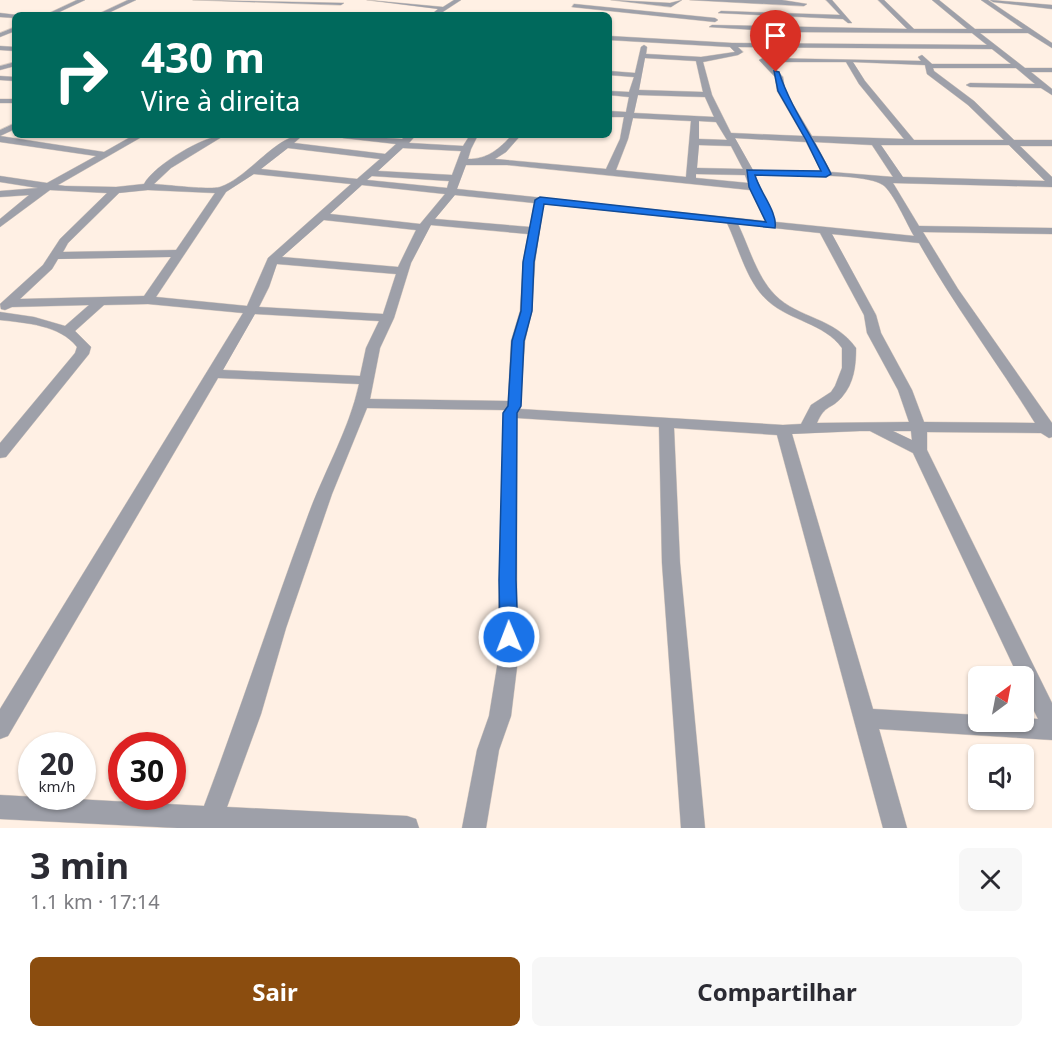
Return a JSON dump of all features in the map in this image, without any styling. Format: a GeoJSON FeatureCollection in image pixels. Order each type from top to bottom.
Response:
{"type":"FeatureCollection","features":[{"type":"Feature","properties":{"kind":"street"},"geometry":{"type":"LineString","coordinates":[[55,12],[82,0]]}},
{"type":"Feature","properties":{"kind":"street"},"geometry":{"type":"LineString","coordinates":[[106,12],[133,0]]}},
{"type":"Feature","properties":{"kind":"street"},"geometry":{"type":"LineString","coordinates":[[196,0],[291,3],[342,1]]}},
{"type":"Feature","properties":{"kind":"street"},"geometry":{"type":"LineString","coordinates":[[370,0],[441,8]]}},
{"type":"Feature","properties":{"kind":"street"},"geometry":{"type":"LineString","coordinates":[[416,5],[422,0]]}},
{"type":"Feature","properties":{"kind":"street"},"geometry":{"type":"LineString","coordinates":[[437,12],[458,0]]}},
{"type":"Feature","properties":{"kind":"street"},"geometry":{"type":"LineString","coordinates":[[567,12],[584,0]]}},
{"type":"Feature","properties":{"kind":"street"},"geometry":{"type":"LineString","coordinates":[[611,0],[671,5],[679,0]]}},
{"type":"Feature","properties":{"kind":"street"},"geometry":{"type":"LineString","coordinates":[[693,0],[804,4]]}},
{"type":"Feature","properties":{"kind":"street"},"geometry":{"type":"LineString","coordinates":[[830,0],[859,31]]}},
{"type":"Feature","properties":{"kind":"street"},"geometry":{"type":"LineString","coordinates":[[881,0],[912,30]]}},
{"type":"Feature","properties":{"kind":"street"},"geometry":{"type":"LineString","coordinates":[[935,0],[1052,93]]}},
{"type":"Feature","properties":{"kind":"street"},"geometry":{"type":"LineString","coordinates":[[984,0],[1052,46]]}},
{"type":"Feature","properties":{"kind":"street"},"geometry":{"type":"LineString","coordinates":[[993,0],[1052,7]]}},
{"type":"Feature","properties":{"kind":"street"},"geometry":{"type":"LineString","coordinates":[[234,9],[243,1]]}},
{"type":"Feature","properties":{"kind":"street"},"geometry":{"type":"LineString","coordinates":[[708,41],[714,23],[729,1]]}},
{"type":"Feature","properties":{"kind":"street"},"geometry":{"type":"LineString","coordinates":[[284,11],[285,5],[291,3]]}},
{"type":"Feature","properties":{"kind":"street"},"geometry":{"type":"LineString","coordinates":[[574,6],[605,12]]}},
{"type":"Feature","properties":{"kind":"street"},"geometry":{"type":"LineString","coordinates":[[612,13],[778,30],[1029,31]]}},
{"type":"Feature","properties":{"kind":"street"},"geometry":{"type":"LineString","coordinates":[[721,13],[845,17]]}},
{"type":"Feature","properties":{"kind":"street"},"geometry":{"type":"LineString","coordinates":[[894,30],[928,64],[930,72],[971,103],[1052,183]]}},
{"type":"Feature","properties":{"kind":"street"},"geometry":{"type":"LineString","coordinates":[[612,38],[792,46],[993,47]]}},
{"type":"Feature","properties":{"kind":"street"},"geometry":{"type":"LineString","coordinates":[[610,172],[624,140],[646,41]]}},
{"type":"Feature","properties":{"kind":"street"},"geometry":{"type":"LineString","coordinates":[[641,56],[700,60],[739,52],[737,47],[729,44]]}},
{"type":"Feature","properties":{"kind":"street"},"geometry":{"type":"LineString","coordinates":[[792,46],[804,60]]}},
{"type":"Feature","properties":{"kind":"street"},"geometry":{"type":"LineString","coordinates":[[851,46],[864,60]]}},
{"type":"Feature","properties":{"kind":"street"},"geometry":{"type":"LineString","coordinates":[[752,59],[864,60],[1052,70]]}},
{"type":"Feature","properties":{"kind":"street"},"geometry":{"type":"LineString","coordinates":[[700,60],[708,95],[719,120],[750,172],[754,187],[772,225]]}},
{"type":"Feature","properties":{"kind":"street"},"geometry":{"type":"LineString","coordinates":[[763,60],[779,77],[781,91],[810,140],[826,174]]}},
{"type":"Feature","properties":{"kind":"street"},"geometry":{"type":"LineString","coordinates":[[848,60],[862,82],[912,143]]}},
{"type":"Feature","properties":{"kind":"street"},"geometry":{"type":"LineString","coordinates":[[612,73],[638,75]]}},
{"type":"Feature","properties":{"kind":"street"},"geometry":{"type":"LineString","coordinates":[[970,85],[1044,86]]}},
{"type":"Feature","properties":{"kind":"street"},"geometry":{"type":"LineString","coordinates":[[612,93],[708,95]]}},
{"type":"Feature","properties":{"kind":"street"},"geometry":{"type":"LineString","coordinates":[[612,114],[719,120]]}},
{"type":"Feature","properties":{"kind":"street"},"geometry":{"type":"LineString","coordinates":[[691,176],[695,119]]}},
{"type":"Feature","properties":{"kind":"street"},"geometry":{"type":"LineString","coordinates":[[695,142],[753,137],[912,143],[1012,145],[1052,143]]}},
{"type":"Feature","properties":{"kind":"street"},"geometry":{"type":"LineString","coordinates":[[25,144],[34,138]]}},
{"type":"Feature","properties":{"kind":"street"},"geometry":{"type":"LineString","coordinates":[[0,224],[40,191],[136,138]]}},
{"type":"Feature","properties":{"kind":"street"},"geometry":{"type":"LineString","coordinates":[[148,187],[148,183],[157,173],[216,138]]}},
{"type":"Feature","properties":{"kind":"street"},"geometry":{"type":"LineString","coordinates":[[148,300],[222,190],[252,171],[295,138]]}},
{"type":"Feature","properties":{"kind":"street"},"geometry":{"type":"LineString","coordinates":[[374,138],[468,148],[485,161],[610,172],[691,176],[750,172],[858,175],[891,181],[1052,183]]}},
{"type":"Feature","properties":{"kind":"street"},"geometry":{"type":"LineString","coordinates":[[485,161],[503,150],[514,138]]}},
{"type":"Feature","properties":{"kind":"street"},"geometry":{"type":"LineString","coordinates":[[0,139],[106,155]]}},
{"type":"Feature","properties":{"kind":"street"},"geometry":{"type":"LineString","coordinates":[[0,729],[214,374],[251,310],[272,260],[405,141]]}},
{"type":"Feature","properties":{"kind":"street"},"geometry":{"type":"LineString","coordinates":[[875,142],[891,181],[919,235],[1050,431]]}},
{"type":"Feature","properties":{"kind":"street"},"geometry":{"type":"LineString","coordinates":[[287,145],[386,157]]}},
{"type":"Feature","properties":{"kind":"street"},"geometry":{"type":"LineString","coordinates":[[208,823],[250,714],[276,628],[324,494],[362,403],[373,348],[388,318],[403,271],[426,225],[453,184],[468,148]]}},
{"type":"Feature","properties":{"kind":"street"},"geometry":{"type":"LineString","coordinates":[[252,171],[453,184],[540,200],[824,231],[919,235],[1052,231]]}},
{"type":"Feature","properties":{"kind":"street"},"geometry":{"type":"LineString","coordinates":[[691,176],[754,187]]}},
{"type":"Feature","properties":{"kind":"street"},"geometry":{"type":"LineString","coordinates":[[0,178],[65,189],[116,190],[148,187],[222,190]]}},
{"type":"Feature","properties":{"kind":"street"},"geometry":{"type":"LineString","coordinates":[[363,178],[453,184]]}},
{"type":"Feature","properties":{"kind":"street"},"geometry":{"type":"LineString","coordinates":[[4,306],[48,267],[64,242],[116,190]]}},
{"type":"Feature","properties":{"kind":"street"},"geometry":{"type":"LineString","coordinates":[[0,194],[40,191]]}},
{"type":"Feature","properties":{"kind":"street"},"geometry":{"type":"LineString","coordinates":[[474,828],[488,750],[501,716],[503,702],[508,647],[512,410],[518,341],[526,311],[527,273],[540,200]]}},
{"type":"Feature","properties":{"kind":"street"},"geometry":{"type":"LineString","coordinates":[[321,216],[533,231]]}},
{"type":"Feature","properties":{"kind":"street"},"geometry":{"type":"LineString","coordinates":[[730,219],[767,294],[790,311],[838,337],[849,348],[849,368],[842,386],[836,395],[816,408],[807,429]]}},
{"type":"Feature","properties":{"kind":"street"},"geometry":{"type":"LineString","coordinates":[[824,231],[870,315],[874,333],[905,390],[917,427],[919,450],[1052,728],[865,717]]}},
{"type":"Feature","properties":{"kind":"street"},"geometry":{"type":"LineString","coordinates":[[55,256],[180,253]]}},
{"type":"Feature","properties":{"kind":"street"},"geometry":{"type":"LineString","coordinates":[[272,260],[403,271]]}},
{"type":"Feature","properties":{"kind":"street"},"geometry":{"type":"LineString","coordinates":[[4,306],[148,300],[251,310],[388,318]]}},
{"type":"Feature","properties":{"kind":"street"},"geometry":{"type":"LineString","coordinates":[[66,332],[100,302]]}},
{"type":"Feature","properties":{"kind":"street"},"geometry":{"type":"LineString","coordinates":[[0,316],[42,323],[66,332],[81,342],[84,347],[82,354],[0,453]]}},
{"type":"Feature","properties":{"kind":"street"},"geometry":{"type":"LineString","coordinates":[[214,374],[366,380]]}},
{"type":"Feature","properties":{"kind":"street"},"geometry":{"type":"LineString","coordinates":[[362,403],[512,410],[783,429],[917,427],[1050,431]]}},
{"type":"Feature","properties":{"kind":"street"},"geometry":{"type":"LineString","coordinates":[[666,422],[671,563],[693,828]]}},
{"type":"Feature","properties":{"kind":"street"},"geometry":{"type":"LineString","coordinates":[[871,427],[919,450]]}},
{"type":"Feature","properties":{"kind":"street"},"geometry":{"type":"LineString","coordinates":[[783,429],[792,454],[895,828]]}},
{"type":"Feature","properties":{"kind":"street"},"geometry":{"type":"LineString","coordinates":[[0,807],[208,823],[407,828]]}},
{"type":"Feature","properties":{"kind":"route"},"geometry":{"type":"LineString","coordinates":[[509,637],[510,413],[515,406],[518,341],[526,311],[528,262],[540,200],[772,225],[754,187],[750,172],[826,174],[794,110],[781,91],[776,72]]}}]}
